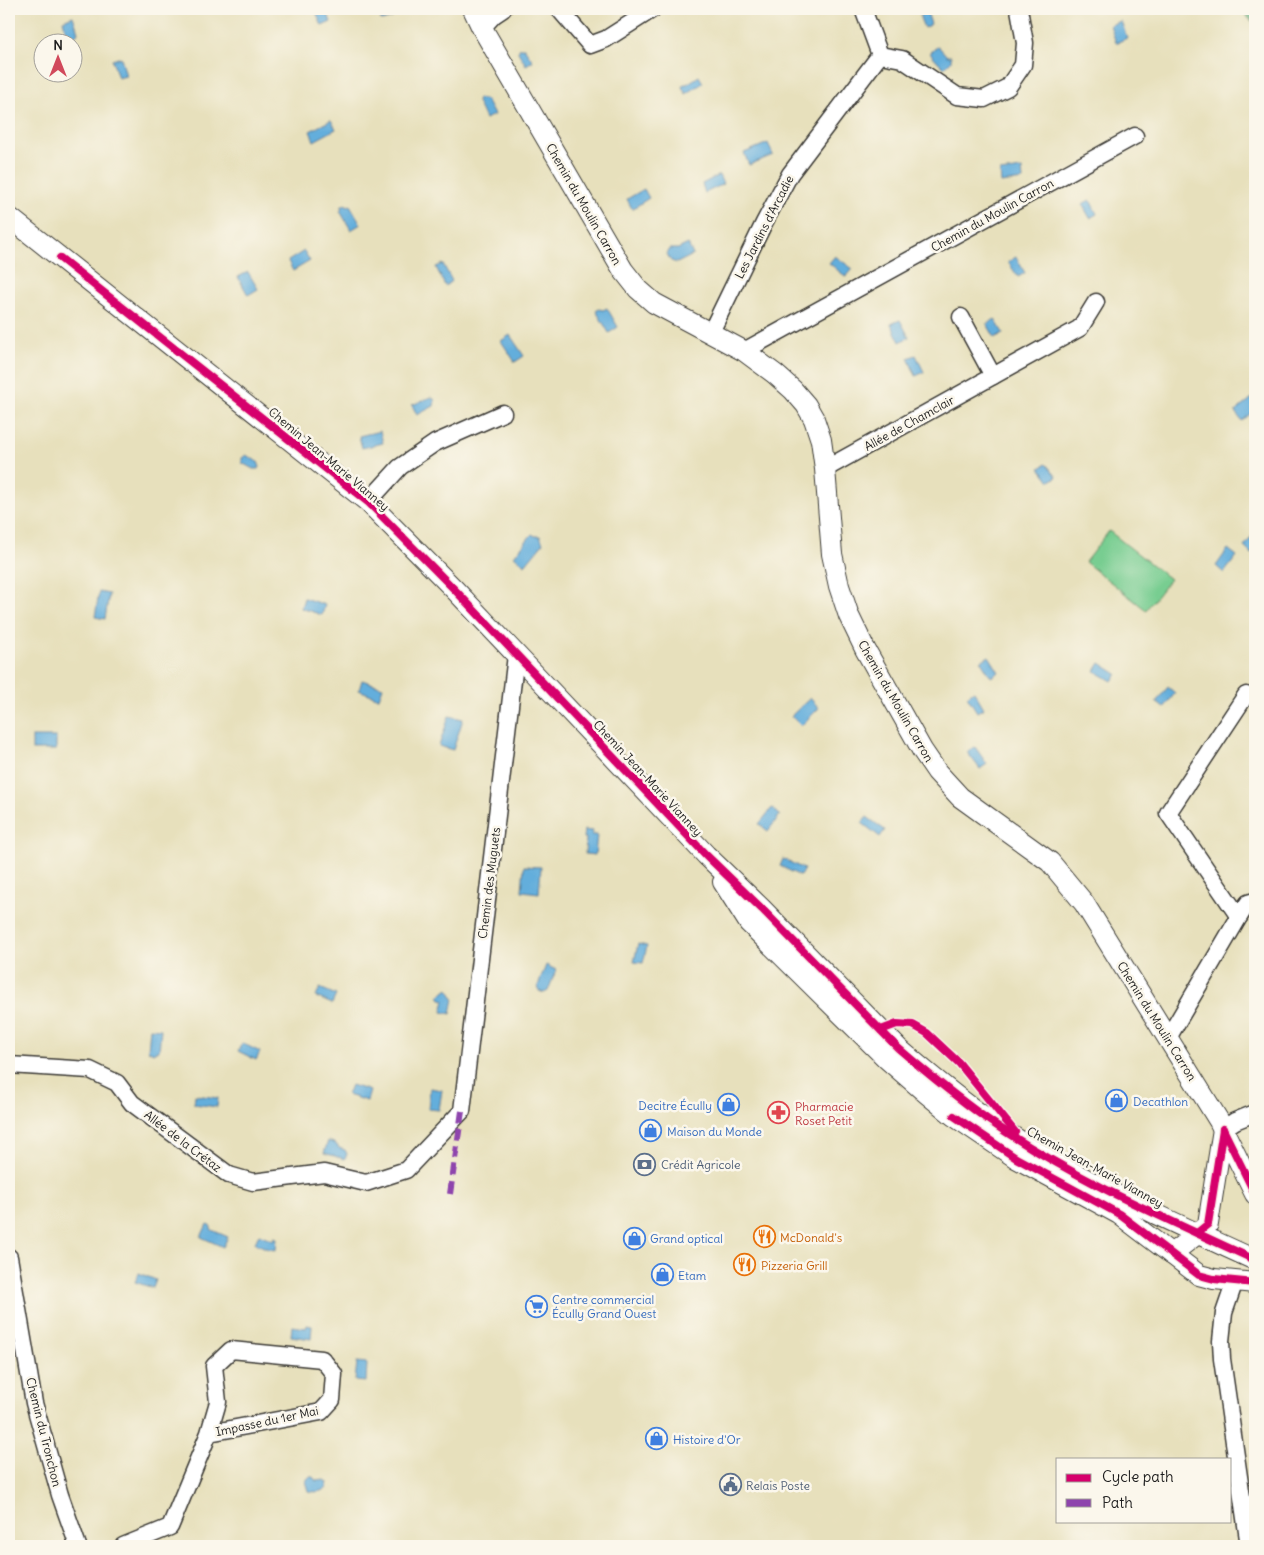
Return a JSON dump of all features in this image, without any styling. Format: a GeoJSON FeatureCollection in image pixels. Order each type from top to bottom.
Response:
{"type":"FeatureCollection","features":[{"type":"Feature","properties":{"kind":"street","name":"Chemin du Moulin Carron"},"geometry":{"type":"LineString","coordinates":[[473,9],[482,28],[623,270],[638,289],[654,302],[744,352],[775,374],[806,405],[814,419],[821,440],[832,554],[839,586],[849,616],[865,649],[922,750],[937,772],[960,797],[1050,862],[1084,903],[1223,1129],[1255,1194]]}},
{"type":"Feature","properties":{"kind":"street"},"geometry":{"type":"LineString","coordinates":[[482,28],[503,9]]}},
{"type":"Feature","properties":{"kind":"street"},"geometry":{"type":"LineString","coordinates":[[559,9],[590,45],[606,39],[653,9]]}},
{"type":"Feature","properties":{"kind":"street"},"geometry":{"type":"LineString","coordinates":[[864,9],[880,55],[902,59],[957,96],[984,99],[1008,87],[1023,65],[1025,43],[1019,9]]}},
{"type":"Feature","properties":{"kind":"street","name":"Les Jardins d'Arcadie"},"geometry":{"type":"LineString","coordinates":[[711,332],[790,174],[880,55]]}},
{"type":"Feature","properties":{"kind":"street","name":"Chemin du Moulin Carron"},"geometry":{"type":"LineString","coordinates":[[744,352],[1135,136]]}},
{"type":"Feature","properties":{"kind":"street","name":"Chemin Jean-Marie Vianney"},"geometry":{"type":"LineString","coordinates":[[9,217],[368,502],[706,855],[749,923],[874,1035],[954,1116],[1016,1158],[1119,1214],[1199,1276],[1255,1282]]}},
{"type":"Feature","properties":{"kind":"street","name":"Allée de Chamclair"},"geometry":{"type":"LineString","coordinates":[[825,470],[1080,328],[1096,302]]}},
{"type":"Feature","properties":{"kind":"street"},"geometry":{"type":"LineString","coordinates":[[961,318],[993,376]]}},
{"type":"Feature","properties":{"kind":"street"},"geometry":{"type":"LineString","coordinates":[[368,502],[400,466],[435,443],[503,413]]}},
{"type":"Feature","properties":{"kind":"street","name":"Chemin des Muguets"},"geometry":{"type":"LineString","coordinates":[[462,1112],[516,655]]}},
{"type":"Feature","properties":{"kind":"street"},"geometry":{"type":"LineString","coordinates":[[1168,1038],[1249,903],[1168,813],[1246,695]]}},
{"type":"Feature","properties":{"kind":"street","name":"Chemin Jean-Marie Vianney"},"geometry":{"type":"LineString","coordinates":[[892,1053],[946,1088],[989,1120],[1045,1155],[1128,1199],[1255,1260]]}},
{"type":"Feature","properties":{"kind":"street","name":"Allée de la Crétaz"},"geometry":{"type":"LineString","coordinates":[[9,1065],[90,1070],[117,1082],[132,1103],[229,1175],[253,1182],[324,1173],[366,1183],[406,1170],[462,1112]]}},
{"type":"Feature","properties":{"kind":"street"},"geometry":{"type":"LineString","coordinates":[[1171,1254],[1208,1224],[1223,1129],[1235,1121],[1255,1114]]}},
{"type":"Feature","properties":{"kind":"street","name":"Chemin du Tronchon"},"geometry":{"type":"LineString","coordinates":[[9,1257],[34,1403],[60,1495],[78,1546]]}},
{"type":"Feature","properties":{"kind":"street"},"geometry":{"type":"LineString","coordinates":[[1249,1546],[1221,1341],[1224,1313],[1235,1281],[1255,1267]]}},
{"type":"Feature","properties":{"kind":"street","name":"Impasse du 1er Mai"},"geometry":{"type":"LineString","coordinates":[[123,1546],[170,1527],[209,1433],[218,1402],[214,1366],[231,1350],[322,1359],[334,1374],[332,1400],[320,1412],[209,1433]]}},
{"type":"Feature","properties":{"kind":"green space"},"geometry":{"type":"Polygon","coordinates":[[[1239,9],[1255,9],[1255,24],[1239,9]]]}},
{"type":"Feature","properties":{"kind":"green space"},"geometry":{"type":"Polygon","coordinates":[[[1109,531],[1170,579],[1146,610],[1085,562],[1109,531]]]}},
{"type":"Feature","properties":{"kind":"water"},"geometry":{"type":"Polygon","coordinates":[[[315,9],[326,9],[331,22],[322,26],[315,9]]]}},
{"type":"Feature","properties":{"kind":"water"},"geometry":{"type":"Polygon","coordinates":[[[378,9],[389,9],[392,18],[381,21],[378,9]]]}},
{"type":"Feature","properties":{"kind":"water"},"geometry":{"type":"Polygon","coordinates":[[[921,9],[928,9],[931,24],[924,28],[920,18],[921,9]]]}},
{"type":"Feature","properties":{"kind":"water"},"geometry":{"type":"Polygon","coordinates":[[[73,16],[78,32],[65,32],[63,20],[73,16]]]}},
{"type":"Feature","properties":{"kind":"water"},"geometry":{"type":"Polygon","coordinates":[[[1121,21],[1127,38],[1116,43],[1110,25],[1121,21]]]}},
{"type":"Feature","properties":{"kind":"water"},"geometry":{"type":"Polygon","coordinates":[[[938,46],[947,56],[951,56],[951,61],[944,68],[930,53],[938,46]]]}},
{"type":"Feature","properties":{"kind":"water"},"geometry":{"type":"Polygon","coordinates":[[[520,48],[524,48],[533,61],[526,65],[518,52],[520,48]]]}},
{"type":"Feature","properties":{"kind":"water"},"geometry":{"type":"Polygon","coordinates":[[[121,57],[126,76],[118,78],[112,60],[121,57]]]}},
{"type":"Feature","properties":{"kind":"water"},"geometry":{"type":"Polygon","coordinates":[[[699,76],[703,83],[686,94],[682,87],[684,84],[699,76]]]}},
{"type":"Feature","properties":{"kind":"water"},"geometry":{"type":"Polygon","coordinates":[[[478,98],[486,100],[494,115],[485,119],[477,102],[478,98]]]}},
{"type":"Feature","properties":{"kind":"water"},"geometry":{"type":"Polygon","coordinates":[[[331,120],[336,129],[314,141],[310,131],[331,120]]]}},
{"type":"Feature","properties":{"kind":"water"},"geometry":{"type":"Polygon","coordinates":[[[768,143],[773,155],[749,165],[744,153],[768,143]]]}},
{"type":"Feature","properties":{"kind":"water"},"geometry":{"type":"Polygon","coordinates":[[[1022,169],[1023,180],[1001,183],[1000,172],[1022,169]]]}},
{"type":"Feature","properties":{"kind":"water"},"geometry":{"type":"Polygon","coordinates":[[[719,175],[723,184],[705,193],[702,184],[719,175]]]}},
{"type":"Feature","properties":{"kind":"water"},"geometry":{"type":"Polygon","coordinates":[[[644,189],[649,198],[632,209],[627,199],[644,189]]]}},
{"type":"Feature","properties":{"kind":"water"},"geometry":{"type":"Polygon","coordinates":[[[1090,200],[1097,214],[1090,218],[1082,204],[1090,200]]]}},
{"type":"Feature","properties":{"kind":"water"},"geometry":{"type":"Polygon","coordinates":[[[346,204],[347,206],[350,205],[361,224],[351,230],[340,211],[341,207],[346,204]]]}},
{"type":"Feature","properties":{"kind":"water"},"geometry":{"type":"Polygon","coordinates":[[[688,244],[693,255],[677,263],[671,261],[667,254],[670,249],[678,249],[688,244]]]}},
{"type":"Feature","properties":{"kind":"water"},"geometry":{"type":"Polygon","coordinates":[[[304,251],[310,261],[293,271],[288,261],[304,251]]]}},
{"type":"Feature","properties":{"kind":"water"},"geometry":{"type":"Polygon","coordinates":[[[835,256],[853,269],[846,277],[829,263],[835,256]]]}},
{"type":"Feature","properties":{"kind":"water"},"geometry":{"type":"Polygon","coordinates":[[[1016,257],[1025,273],[1018,277],[1008,262],[1016,257]]]}},
{"type":"Feature","properties":{"kind":"water"},"geometry":{"type":"Polygon","coordinates":[[[443,264],[452,281],[445,286],[436,267],[443,264]]]}},
{"type":"Feature","properties":{"kind":"water"},"geometry":{"type":"Polygon","coordinates":[[[248,272],[258,289],[248,295],[238,277],[248,272]]]}},
{"type":"Feature","properties":{"kind":"water"},"geometry":{"type":"Polygon","coordinates":[[[607,308],[618,327],[609,333],[596,311],[607,308]]]}},
{"type":"Feature","properties":{"kind":"water"},"geometry":{"type":"Polygon","coordinates":[[[995,319],[1003,333],[995,338],[987,324],[995,319]]]}},
{"type":"Feature","properties":{"kind":"water"},"geometry":{"type":"Polygon","coordinates":[[[900,320],[909,337],[900,342],[891,324],[900,320]]]}},
{"type":"Feature","properties":{"kind":"water"},"geometry":{"type":"Polygon","coordinates":[[[510,335],[524,356],[515,362],[501,341],[510,335]]]}},
{"type":"Feature","properties":{"kind":"water"},"geometry":{"type":"Polygon","coordinates":[[[916,355],[924,372],[916,376],[908,358],[916,355]]]}},
{"type":"Feature","properties":{"kind":"water"},"geometry":{"type":"Polygon","coordinates":[[[431,397],[435,400],[434,406],[417,415],[412,405],[431,397]]]}},
{"type":"Feature","properties":{"kind":"water"},"geometry":{"type":"Polygon","coordinates":[[[1252,398],[1255,402],[1255,410],[1242,421],[1235,412],[1252,398]]]}},
{"type":"Feature","properties":{"kind":"water"},"geometry":{"type":"Polygon","coordinates":[[[380,431],[383,443],[362,448],[359,436],[380,431]]]}},
{"type":"Feature","properties":{"kind":"water"},"geometry":{"type":"Polygon","coordinates":[[[246,455],[258,462],[259,469],[253,469],[242,463],[242,458],[246,455]]]}},
{"type":"Feature","properties":{"kind":"water"},"geometry":{"type":"Polygon","coordinates":[[[1046,464],[1057,477],[1050,481],[1040,468],[1046,464]]]}},
{"type":"Feature","properties":{"kind":"water"},"geometry":{"type":"Polygon","coordinates":[[[1255,532],[1255,550],[1252,554],[1244,547],[1255,532]]]}},
{"type":"Feature","properties":{"kind":"water"},"geometry":{"type":"Polygon","coordinates":[[[532,534],[540,536],[543,543],[525,565],[514,556],[532,534]]]}},
{"type":"Feature","properties":{"kind":"water"},"geometry":{"type":"Polygon","coordinates":[[[1228,549],[1237,556],[1224,573],[1216,566],[1228,549]]]}},
{"type":"Feature","properties":{"kind":"water"},"geometry":{"type":"Polygon","coordinates":[[[99,592],[109,594],[105,619],[95,617],[99,592]]]}},
{"type":"Feature","properties":{"kind":"water"},"geometry":{"type":"Polygon","coordinates":[[[304,598],[325,605],[322,615],[301,608],[304,598]]]}},
{"type":"Feature","properties":{"kind":"water"},"geometry":{"type":"Polygon","coordinates":[[[989,656],[999,672],[991,677],[981,661],[989,656]]]}},
{"type":"Feature","properties":{"kind":"water"},"geometry":{"type":"Polygon","coordinates":[[[1100,663],[1117,674],[1112,681],[1095,671],[1100,663]]]}},
{"type":"Feature","properties":{"kind":"water"},"geometry":{"type":"Polygon","coordinates":[[[362,680],[383,687],[379,698],[359,690],[362,680]]]}},
{"type":"Feature","properties":{"kind":"water"},"geometry":{"type":"Polygon","coordinates":[[[1168,687],[1175,693],[1164,708],[1156,702],[1168,687]]]}},
{"type":"Feature","properties":{"kind":"water"},"geometry":{"type":"Polygon","coordinates":[[[974,691],[984,708],[977,712],[967,696],[974,691]]]}},
{"type":"Feature","properties":{"kind":"water"},"geometry":{"type":"Polygon","coordinates":[[[810,698],[819,708],[801,726],[791,716],[810,698]]]}},
{"type":"Feature","properties":{"kind":"water"},"geometry":{"type":"Polygon","coordinates":[[[449,716],[463,719],[453,750],[439,746],[449,716]]]}},
{"type":"Feature","properties":{"kind":"water"},"geometry":{"type":"Polygon","coordinates":[[[32,737],[56,737],[56,750],[32,750],[32,737]]]}},
{"type":"Feature","properties":{"kind":"water"},"geometry":{"type":"Polygon","coordinates":[[[975,747],[987,764],[980,769],[967,752],[975,747]]]}},
{"type":"Feature","properties":{"kind":"water"},"geometry":{"type":"Polygon","coordinates":[[[772,808],[780,815],[768,831],[759,824],[772,808]]]}},
{"type":"Feature","properties":{"kind":"water"},"geometry":{"type":"Polygon","coordinates":[[[867,817],[885,830],[880,837],[862,823],[867,817]]]}},
{"type":"Feature","properties":{"kind":"water"},"geometry":{"type":"Polygon","coordinates":[[[584,830],[592,831],[592,835],[597,835],[595,855],[585,854],[586,838],[583,838],[584,830]]]}},
{"type":"Feature","properties":{"kind":"water"},"geometry":{"type":"Polygon","coordinates":[[[783,859],[804,869],[800,876],[780,866],[783,859]]]}},
{"type":"Feature","properties":{"kind":"water"},"geometry":{"type":"Polygon","coordinates":[[[524,866],[541,867],[539,893],[522,891],[524,866]]]}},
{"type":"Feature","properties":{"kind":"water"},"geometry":{"type":"Polygon","coordinates":[[[638,944],[647,946],[643,963],[634,962],[638,944]]]}},
{"type":"Feature","properties":{"kind":"water"},"geometry":{"type":"Polygon","coordinates":[[[546,965],[556,970],[548,991],[544,993],[539,991],[538,986],[546,965]]]}},
{"type":"Feature","properties":{"kind":"water"},"geometry":{"type":"Polygon","coordinates":[[[320,988],[336,995],[332,1004],[316,997],[320,988]]]}},
{"type":"Feature","properties":{"kind":"water"},"geometry":{"type":"Polygon","coordinates":[[[448,989],[454,998],[451,1014],[442,1012],[445,1000],[439,996],[448,989]]]}},
{"type":"Feature","properties":{"kind":"water"},"geometry":{"type":"Polygon","coordinates":[[[150,1028],[161,1029],[159,1051],[153,1053],[148,1050],[150,1028]]]}},
{"type":"Feature","properties":{"kind":"water"},"geometry":{"type":"Polygon","coordinates":[[[242,1043],[260,1052],[256,1060],[238,1051],[242,1043]]]}},
{"type":"Feature","properties":{"kind":"water"},"geometry":{"type":"Polygon","coordinates":[[[351,1085],[370,1091],[367,1101],[347,1095],[351,1085]]]}},
{"type":"Feature","properties":{"kind":"water"},"geometry":{"type":"Polygon","coordinates":[[[430,1088],[442,1090],[439,1110],[428,1109],[430,1088]]]}},
{"type":"Feature","properties":{"kind":"water"},"geometry":{"type":"Polygon","coordinates":[[[195,1095],[218,1098],[217,1107],[194,1104],[195,1095]]]}},
{"type":"Feature","properties":{"kind":"water"},"geometry":{"type":"Polygon","coordinates":[[[328,1141],[345,1150],[347,1154],[345,1159],[324,1153],[328,1141]]]}},
{"type":"Feature","properties":{"kind":"water"},"geometry":{"type":"Polygon","coordinates":[[[207,1224],[210,1225],[212,1230],[228,1237],[223,1247],[201,1237],[207,1224]]]}},
{"type":"Feature","properties":{"kind":"water"},"geometry":{"type":"Polygon","coordinates":[[[259,1234],[273,1240],[274,1237],[277,1238],[276,1250],[268,1249],[255,1243],[259,1234]]]}},
{"type":"Feature","properties":{"kind":"water"},"geometry":{"type":"Polygon","coordinates":[[[139,1273],[156,1280],[153,1288],[135,1282],[139,1273]]]}},
{"type":"Feature","properties":{"kind":"water"},"geometry":{"type":"Polygon","coordinates":[[[307,1325],[312,1326],[311,1339],[291,1336],[292,1326],[306,1328],[307,1325]]]}},
{"type":"Feature","properties":{"kind":"water"},"geometry":{"type":"Polygon","coordinates":[[[357,1362],[367,1363],[366,1382],[355,1381],[357,1362]]]}},
{"type":"Feature","properties":{"kind":"water"},"geometry":{"type":"Polygon","coordinates":[[[309,1477],[313,1477],[316,1481],[325,1480],[328,1482],[327,1488],[314,1492],[309,1491],[306,1481],[309,1477]]]}},
{"type":"Feature","properties":{"kind":"marked path"},"geometry":{"type":"LineString","coordinates":[[450,1194],[462,1111]]}},
{"type":"Feature","properties":{"kind":"cycle path"},"geometry":{"type":"LineString","coordinates":[[60,258],[368,502],[455,590],[706,855],[762,909],[898,1048],[920,1067],[987,1119],[1051,1160],[1118,1196],[1255,1260]]}},
{"type":"Feature","properties":{"kind":"cycle path"},"geometry":{"type":"LineString","coordinates":[[881,1030],[897,1024],[913,1025],[927,1033],[959,1063],[1015,1132]]}},
{"type":"Feature","properties":{"kind":"cycle path"},"geometry":{"type":"LineString","coordinates":[[954,1116],[1016,1158],[1119,1214],[1199,1275],[1214,1279],[1255,1283]]}},
{"type":"Feature","properties":{"kind":"cycle path"},"geometry":{"type":"LineString","coordinates":[[1223,1129],[1255,1194]]}},
{"type":"Feature","properties":{"kind":"cycle path"},"geometry":{"type":"LineString","coordinates":[[1197,1233],[1208,1224],[1223,1129]]}},
{"type":"Feature","properties":{"kind":"place","name":"Decathlon"},"geometry":{"type":"Point","coordinates":[1117,1101]}},
{"type":"Feature","properties":{"kind":"place","name":"Decitre Écully"},"geometry":{"type":"Point","coordinates":[728,1105]}},
{"type":"Feature","properties":{"kind":"place","name":"Pharmacie Roset Petit"},"geometry":{"type":"Point","coordinates":[779,1113]}},
{"type":"Feature","properties":{"kind":"place","name":"Maison du Monde"},"geometry":{"type":"Point","coordinates":[651,1131]}},
{"type":"Feature","properties":{"kind":"place","name":"Crédit Agricole"},"geometry":{"type":"Point","coordinates":[645,1164]}},
{"type":"Feature","properties":{"kind":"place","name":"McDonald's"},"geometry":{"type":"Point","coordinates":[764,1237]}},
{"type":"Feature","properties":{"kind":"place","name":"Grand optical"},"geometry":{"type":"Point","coordinates":[634,1238]}},
{"type":"Feature","properties":{"kind":"place","name":"Pizzeria Grill"},"geometry":{"type":"Point","coordinates":[745,1265]}},
{"type":"Feature","properties":{"kind":"place","name":"Etam"},"geometry":{"type":"Point","coordinates":[662,1275]}},
{"type":"Feature","properties":{"kind":"place","name":"Centre commercial Écully Grand Ouest"},"geometry":{"type":"Point","coordinates":[536,1306]}},
{"type":"Feature","properties":{"kind":"place","name":"Histoire d'Or"},"geometry":{"type":"Point","coordinates":[657,1439]}},
{"type":"Feature","properties":{"kind":"place","name":"Relais Poste"},"geometry":{"type":"Point","coordinates":[730,1485]}}]}
